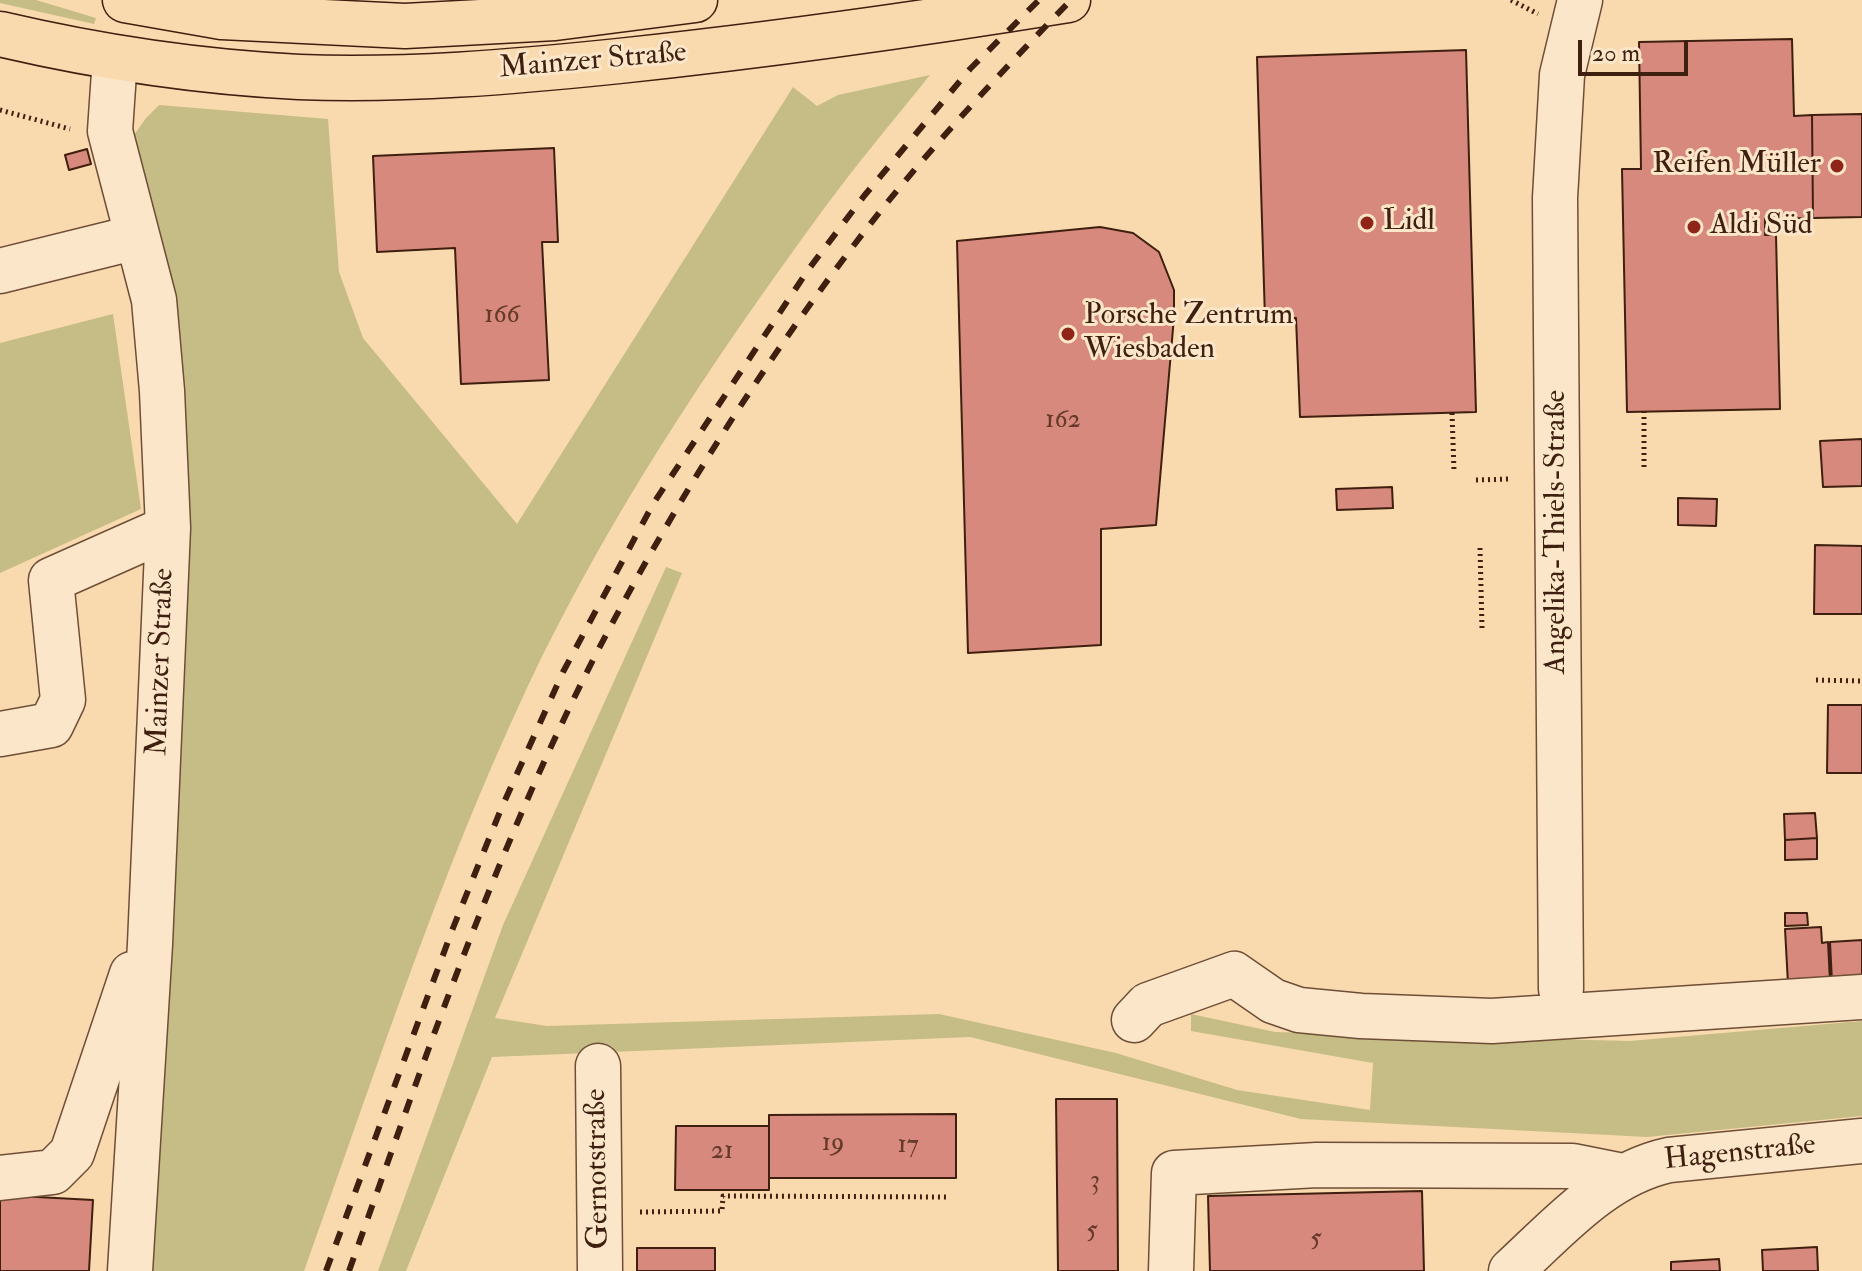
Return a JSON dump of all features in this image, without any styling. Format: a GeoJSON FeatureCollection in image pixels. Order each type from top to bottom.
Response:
{"type":"FeatureCollection","features":[{"type":"Feature","properties":{"kind":"main road","name":"Mainzer Straße"},"geometry":{"type":"LineString","coordinates":[[125,0],[222,17],[405,26],[555,18],[695,0]]}},
{"type":"Feature","properties":{"kind":"main road","name":"Mainzer Straße"},"geometry":{"type":"LineString","coordinates":[[0,34],[115,58],[220,71],[300,77],[402,78],[565,66],[870,32],[1068,0]]}},
{"type":"Feature","properties":{"kind":"street","name":"Angelika-Thiels-Straße"},"geometry":{"type":"LineString","coordinates":[[1560,7],[1562,75],[1555,198],[1561,989]]}},
{"type":"Feature","properties":{"kind":"street","name":"Mainzer Straße"},"geometry":{"type":"LineString","coordinates":[[115,58],[110,131],[154,300],[162,391],[168,528],[150,944],[130,1271]]}},
{"type":"Feature","properties":{"kind":"street"},"geometry":{"type":"LineString","coordinates":[[0,271],[137,237]]}},
{"type":"Feature","properties":{"kind":"street"},"geometry":{"type":"LineString","coordinates":[[0,734],[51,725],[63,700],[51,580],[168,528]]}},
{"type":"Feature","properties":{"kind":"street"},"geometry":{"type":"LineString","coordinates":[[0,1178],[53,1172],[72,1153],[129,982],[150,944]]}},
{"type":"Feature","properties":{"kind":"street"},"geometry":{"type":"LineString","coordinates":[[1134,1020],[1148,1005],[1234,974],[1273,1001],[1299,1010],[1476,1021],[1523,1021],[1862,997]]}},
{"type":"Feature","properties":{"kind":"street","name":"Gernotstraße"},"geometry":{"type":"LineString","coordinates":[[598,1066],[600,1271]]}},
{"type":"Feature","properties":{"kind":"street","name":"Hagenstraße"},"geometry":{"type":"LineString","coordinates":[[1511,1271],[1578,1209],[1623,1176],[1645,1165],[1862,1141]]}},
{"type":"Feature","properties":{"kind":"street"},"geometry":{"type":"LineString","coordinates":[[1171,1271],[1174,1173],[1317,1165],[1573,1166],[1623,1176]]}},
{"type":"Feature","properties":{"kind":"path"},"geometry":{"type":"LineString","coordinates":[[1511,0],[1560,7]]}},
{"type":"Feature","properties":{"kind":"path"},"geometry":{"type":"LineString","coordinates":[[0,110],[77,132],[110,131]]}},
{"type":"Feature","properties":{"kind":"path"},"geometry":{"type":"LineString","coordinates":[[1644,411],[1644,467]]}},
{"type":"Feature","properties":{"kind":"path"},"geometry":{"type":"LineString","coordinates":[[1452,413],[1454,471]]}},
{"type":"Feature","properties":{"kind":"path"},"geometry":{"type":"LineString","coordinates":[[1476,480],[1510,479]]}},
{"type":"Feature","properties":{"kind":"path"},"geometry":{"type":"LineString","coordinates":[[1480,548],[1482,628]]}},
{"type":"Feature","properties":{"kind":"path"},"geometry":{"type":"LineString","coordinates":[[1816,680],[1862,681]]}},
{"type":"Feature","properties":{"kind":"path"},"geometry":{"type":"LineString","coordinates":[[599,1213],[722,1211],[723,1196],[949,1197]]}},
{"type":"Feature","properties":{"kind":"shaded area"},"geometry":{"type":"Polygon","coordinates":[[[0,0],[36,0],[96,18],[94,24],[0,3],[0,0]]]}},
{"type":"Feature","properties":{"kind":"shaded area"},"geometry":{"type":"Polygon","coordinates":[[[930,75],[833,196],[699,386],[625,505],[557,627],[464,833],[304,1271],[140,1271],[176,666],[132,138],[159,105],[328,119],[339,272],[363,338],[517,524],[793,87],[817,106],[838,95],[930,75]]]}},
{"type":"Feature","properties":{"kind":"shaded area"},"geometry":{"type":"Polygon","coordinates":[[[113,314],[141,509],[0,573],[0,343],[113,314]]]}},
{"type":"Feature","properties":{"kind":"shaded area"},"geometry":{"type":"Polygon","coordinates":[[[666,567],[682,573],[495,1018],[547,1026],[939,1014],[1116,1053],[1237,1090],[1370,1110],[1373,1063],[1191,1031],[1191,1014],[1275,1032],[1630,1041],[1862,1021],[1862,1116],[1647,1137],[1301,1119],[970,1037],[492,1057],[406,1271],[378,1271],[503,925],[666,567]]]}},
{"type":"Feature","properties":{"kind":"building","name":"Aldi Süd"},"geometry":{"type":"Polygon","coordinates":[[[1792,39],[1794,116],[1812,115],[1813,218],[1765,219],[1765,235],[1776,235],[1780,409],[1627,412],[1622,169],[1641,169],[1639,42],[1792,39]]]}},
{"type":"Feature","properties":{"kind":"building","name":"Lidl"},"geometry":{"type":"Polygon","coordinates":[[[1466,50],[1476,412],[1300,417],[1296,318],[1265,319],[1257,57],[1466,50]]]}},
{"type":"Feature","properties":{"kind":"building","name":"Reifen Müller"},"geometry":{"type":"Polygon","coordinates":[[[1862,114],[1862,217],[1813,218],[1812,115],[1862,114]]]}},
{"type":"Feature","properties":{"kind":"building"},"geometry":{"type":"Polygon","coordinates":[[[554,148],[558,242],[542,242],[549,380],[461,384],[455,248],[377,252],[373,156],[554,148]]]}},
{"type":"Feature","properties":{"kind":"building"},"geometry":{"type":"Polygon","coordinates":[[[87,149],[91,164],[69,170],[65,155],[87,149]]]}},
{"type":"Feature","properties":{"kind":"building"},"geometry":{"type":"Polygon","coordinates":[[[1100,227],[1133,233],[1159,252],[1174,290],[1156,525],[1101,529],[1101,645],[968,653],[957,241],[1100,227]]]}},
{"type":"Feature","properties":{"kind":"building"},"geometry":{"type":"Polygon","coordinates":[[[1862,439],[1862,486],[1823,487],[1820,441],[1862,439]]]}},
{"type":"Feature","properties":{"kind":"building"},"geometry":{"type":"Polygon","coordinates":[[[1392,487],[1393,508],[1337,510],[1336,489],[1392,487]]]}},
{"type":"Feature","properties":{"kind":"building"},"geometry":{"type":"Polygon","coordinates":[[[1678,498],[1717,499],[1716,526],[1678,525],[1678,498]]]}},
{"type":"Feature","properties":{"kind":"building"},"geometry":{"type":"Polygon","coordinates":[[[1815,545],[1862,546],[1862,614],[1814,614],[1815,545]]]}},
{"type":"Feature","properties":{"kind":"building"},"geometry":{"type":"Polygon","coordinates":[[[1828,705],[1862,705],[1862,773],[1827,773],[1828,705]]]}},
{"type":"Feature","properties":{"kind":"building"},"geometry":{"type":"Polygon","coordinates":[[[1815,813],[1817,838],[1785,840],[1784,814],[1815,813]]]}},
{"type":"Feature","properties":{"kind":"building"},"geometry":{"type":"Polygon","coordinates":[[[1817,838],[1817,859],[1785,860],[1785,840],[1817,838]]]}},
{"type":"Feature","properties":{"kind":"building"},"geometry":{"type":"Polygon","coordinates":[[[1785,913],[1807,913],[1808,925],[1785,926],[1785,913]]]}},
{"type":"Feature","properties":{"kind":"building"},"geometry":{"type":"Polygon","coordinates":[[[1821,927],[1822,943],[1828,942],[1830,982],[1788,984],[1785,929],[1821,927]]]}},
{"type":"Feature","properties":{"kind":"building"},"geometry":{"type":"Polygon","coordinates":[[[1862,940],[1862,980],[1832,982],[1830,942],[1862,940]]]}},
{"type":"Feature","properties":{"kind":"building"},"geometry":{"type":"Polygon","coordinates":[[[1056,1099],[1117,1099],[1118,1271],[1058,1271],[1056,1099]]]}},
{"type":"Feature","properties":{"kind":"building"},"geometry":{"type":"Polygon","coordinates":[[[956,1114],[956,1178],[769,1178],[769,1115],[956,1114]]]}},
{"type":"Feature","properties":{"kind":"building"},"geometry":{"type":"Polygon","coordinates":[[[676,1126],[769,1126],[769,1190],[675,1190],[676,1126]]]}},
{"type":"Feature","properties":{"kind":"building"},"geometry":{"type":"Polygon","coordinates":[[[1422,1191],[1424,1271],[1210,1271],[1208,1196],[1422,1191]]]}},
{"type":"Feature","properties":{"kind":"building"},"geometry":{"type":"Polygon","coordinates":[[[0,1195],[93,1200],[89,1271],[0,1271],[0,1195]]]}},
{"type":"Feature","properties":{"kind":"building"},"geometry":{"type":"Polygon","coordinates":[[[1817,1247],[1818,1271],[1763,1271],[1762,1250],[1817,1247]]]}},
{"type":"Feature","properties":{"kind":"building"},"geometry":{"type":"Polygon","coordinates":[[[637,1248],[715,1248],[715,1271],[637,1271],[637,1248]]]}},
{"type":"Feature","properties":{"kind":"building"},"geometry":{"type":"Polygon","coordinates":[[[1719,1259],[1720,1271],[1671,1271],[1671,1262],[1719,1259]]]}},
{"type":"Feature","properties":{"kind":"railway"},"geometry":{"type":"LineString","coordinates":[[326,1271],[453,928],[501,809],[563,672],[653,504],[808,270],[864,196],[970,69],[1039,0]]}},
{"type":"Feature","properties":{"kind":"railway"},"geometry":{"type":"LineString","coordinates":[[349,1271],[404,1115],[492,884],[558,732],[625,599],[727,427],[841,262],[927,155],[1071,0]]}},
{"type":"Feature","properties":{"kind":"place","name":"Reifen Müller"},"geometry":{"type":"Point","coordinates":[1837,166]}},
{"type":"Feature","properties":{"kind":"place","name":"Lidl"},"geometry":{"type":"Point","coordinates":[1367,223]}},
{"type":"Feature","properties":{"kind":"place","name":"Aldi Süd"},"geometry":{"type":"Point","coordinates":[1694,227]}},
{"type":"Feature","properties":{"kind":"place","name":"Porsche Zentrum Wiesbaden"},"geometry":{"type":"Point","coordinates":[1068,334]}}]}
